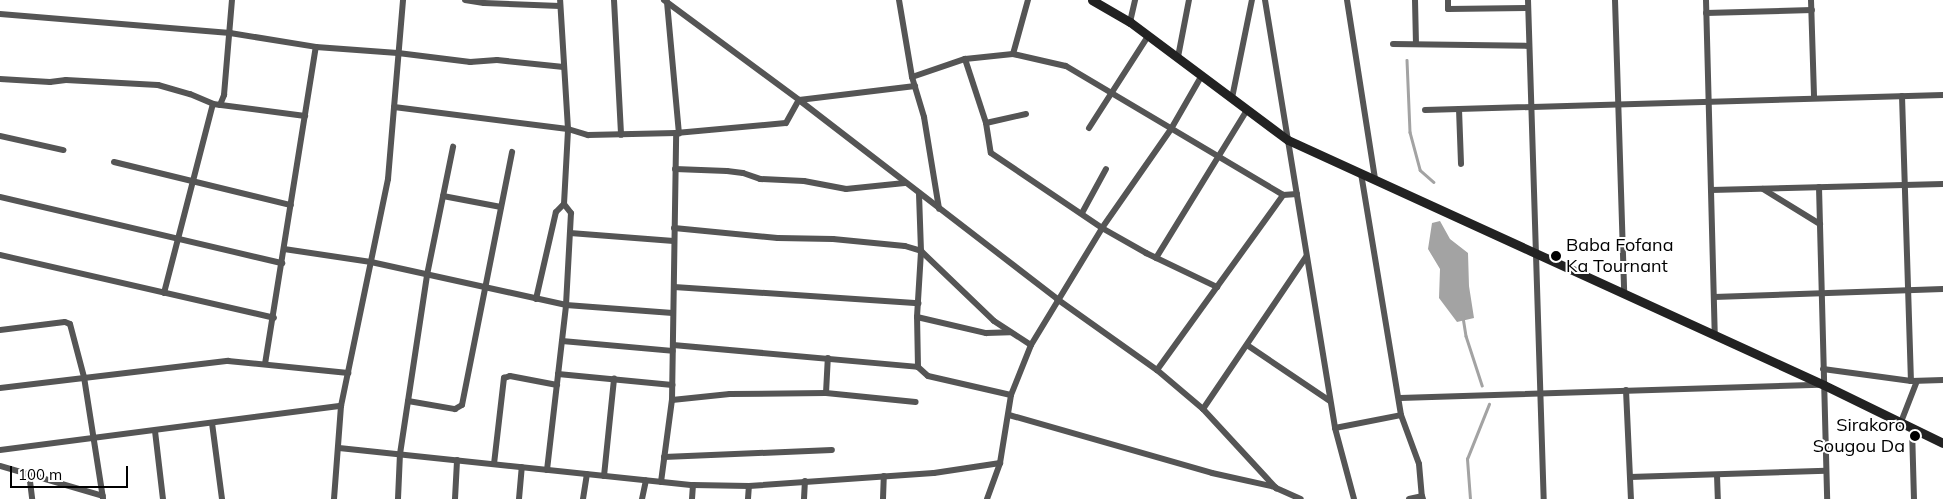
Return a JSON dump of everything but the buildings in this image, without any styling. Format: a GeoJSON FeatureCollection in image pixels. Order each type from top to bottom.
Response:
{"type":"FeatureCollection","features":[{"type":"Feature","properties":{"kind":"street"},"geometry":{"type":"LineString","coordinates":[[164,293],[180,240],[194,181],[217,105],[224,95],[232,0]]}},
{"type":"Feature","properties":{"kind":"street"},"geometry":{"type":"LineString","coordinates":[[334,499],[341,406],[388,179],[403,0]]}},
{"type":"Feature","properties":{"kind":"street"},"geometry":{"type":"LineString","coordinates":[[465,0],[484,3],[560,3],[568,129],[564,204],[571,213],[566,305],[547,470]]}},
{"type":"Feature","properties":{"kind":"street"},"geometry":{"type":"LineString","coordinates":[[614,0],[621,135]]}},
{"type":"Feature","properties":{"kind":"street"},"geometry":{"type":"LineString","coordinates":[[899,0],[912,76],[924,117],[939,209]]}},
{"type":"Feature","properties":{"kind":"street"},"geometry":{"type":"LineString","coordinates":[[1013,54],[1028,0]]}},
{"type":"Feature","properties":{"kind":"street"},"geometry":{"type":"LineString","coordinates":[[1092,0],[1104,5],[1130,22],[1288,140],[1824,385],[1943,443]]}},
{"type":"Feature","properties":{"kind":"street"},"geometry":{"type":"LineString","coordinates":[[1130,22],[1135,0]]}},
{"type":"Feature","properties":{"kind":"street"},"geometry":{"type":"LineString","coordinates":[[1178,57],[1189,0]]}},
{"type":"Feature","properties":{"kind":"street"},"geometry":{"type":"LineString","coordinates":[[1232,98],[1252,0]]}},
{"type":"Feature","properties":{"kind":"street"},"geometry":{"type":"LineString","coordinates":[[1265,0],[1330,401],[1335,428],[1354,499]]}},
{"type":"Feature","properties":{"kind":"street"},"geometry":{"type":"LineString","coordinates":[[1347,0],[1375,179]]}},
{"type":"Feature","properties":{"kind":"street"},"geometry":{"type":"LineString","coordinates":[[1415,0],[1416,44]]}},
{"type":"Feature","properties":{"kind":"street"},"geometry":{"type":"LineString","coordinates":[[1448,0],[1448,9],[1528,8]]}},
{"type":"Feature","properties":{"kind":"street"},"geometry":{"type":"LineString","coordinates":[[1528,0],[1539,392],[1544,499]]}},
{"type":"Feature","properties":{"kind":"street"},"geometry":{"type":"LineString","coordinates":[[1615,0],[1624,293]]}},
{"type":"Feature","properties":{"kind":"street"},"geometry":{"type":"LineString","coordinates":[[1706,0],[1715,336]]}},
{"type":"Feature","properties":{"kind":"street"},"geometry":{"type":"LineString","coordinates":[[1812,0],[1814,98]]}},
{"type":"Feature","properties":{"kind":"street"},"geometry":{"type":"LineString","coordinates":[[665,1],[799,100],[1058,299],[1157,370],[1203,409],[1276,488]]}},
{"type":"Feature","properties":{"kind":"street"},"geometry":{"type":"LineString","coordinates":[[661,482],[672,400],[675,169],[678,133],[665,1]]}},
{"type":"Feature","properties":{"kind":"street"},"geometry":{"type":"LineString","coordinates":[[1706,13],[1812,10]]}},
{"type":"Feature","properties":{"kind":"street"},"geometry":{"type":"LineString","coordinates":[[0,14],[230,34],[316,46],[398,53],[470,62],[497,60],[564,67]]}},
{"type":"Feature","properties":{"kind":"street"},"geometry":{"type":"LineString","coordinates":[[1089,128],[1148,36]]}},
{"type":"Feature","properties":{"kind":"street"},"geometry":{"type":"LineString","coordinates":[[1394,44],[1530,46]]}},
{"type":"Feature","properties":{"kind":"street"},"geometry":{"type":"LineString","coordinates":[[265,364],[274,318],[316,46]]}},
{"type":"Feature","properties":{"kind":"street"},"geometry":{"type":"LineString","coordinates":[[912,76],[965,59],[1013,54],[1066,66],[1283,195],[1296,194]]}},
{"type":"Feature","properties":{"kind":"street"},"geometry":{"type":"LineString","coordinates":[[965,59],[986,123],[991,153],[1082,212],[1102,228],[1156,258],[1217,287]]}},
{"type":"Feature","properties":{"kind":"street"},"geometry":{"type":"LineString","coordinates":[[987,499],[1000,463],[1011,395],[1031,345],[1102,228],[1171,129],[1202,76]]}},
{"type":"Feature","properties":{"kind":"street"},"geometry":{"type":"LineString","coordinates":[[0,79],[50,82],[66,80],[158,85],[217,105],[305,116]]}},
{"type":"Feature","properties":{"kind":"street"},"geometry":{"type":"LineString","coordinates":[[799,100],[915,86]]}},
{"type":"Feature","properties":{"kind":"street"},"geometry":{"type":"LineString","coordinates":[[1425,110],[1943,95]]}},
{"type":"Feature","properties":{"kind":"street"},"geometry":{"type":"LineString","coordinates":[[1900,422],[1914,381],[1908,290],[1902,96]]}},
{"type":"Feature","properties":{"kind":"street"},"geometry":{"type":"LineString","coordinates":[[394,107],[568,129],[588,135],[621,135],[678,133],[786,123],[799,100]]}},
{"type":"Feature","properties":{"kind":"street"},"geometry":{"type":"LineString","coordinates":[[1459,109],[1461,164]]}},
{"type":"Feature","properties":{"kind":"street"},"geometry":{"type":"LineString","coordinates":[[1156,258],[1248,110]]}},
{"type":"Feature","properties":{"kind":"street"},"geometry":{"type":"LineString","coordinates":[[986,123],[1026,114]]}},
{"type":"Feature","properties":{"kind":"street"},"geometry":{"type":"LineString","coordinates":[[0,136],[63,150]]}},
{"type":"Feature","properties":{"kind":"street"},"geometry":{"type":"LineString","coordinates":[[398,499],[400,454],[427,275],[453,147]]}},
{"type":"Feature","properties":{"kind":"street"},"geometry":{"type":"LineString","coordinates":[[408,401],[455,409],[462,406],[512,152]]}},
{"type":"Feature","properties":{"kind":"street"},"geometry":{"type":"LineString","coordinates":[[114,162],[291,205]]}},
{"type":"Feature","properties":{"kind":"street"},"geometry":{"type":"LineString","coordinates":[[675,169],[726,171],[743,173],[760,179],[804,181],[852,189],[905,183]]}},
{"type":"Feature","properties":{"kind":"street"},"geometry":{"type":"LineString","coordinates":[[1082,212],[1106,169]]}},
{"type":"Feature","properties":{"kind":"street"},"geometry":{"type":"LineString","coordinates":[[1361,173],[1402,415],[1419,464],[1423,497],[1409,499]]}},
{"type":"Feature","properties":{"kind":"street"},"geometry":{"type":"LineString","coordinates":[[1711,190],[1943,184]]}},
{"type":"Feature","properties":{"kind":"street"},"geometry":{"type":"LineString","coordinates":[[1819,187],[1827,499]]}},
{"type":"Feature","properties":{"kind":"street"},"geometry":{"type":"LineString","coordinates":[[1762,188],[1820,224]]}},
{"type":"Feature","properties":{"kind":"street"},"geometry":{"type":"LineString","coordinates":[[918,367],[917,316],[921,250],[919,193]]}},
{"type":"Feature","properties":{"kind":"street"},"geometry":{"type":"LineString","coordinates":[[1157,370],[1283,195]]}},
{"type":"Feature","properties":{"kind":"street"},"geometry":{"type":"LineString","coordinates":[[443,196],[501,207]]}},
{"type":"Feature","properties":{"kind":"street"},"geometry":{"type":"LineString","coordinates":[[0,197],[282,264]]}},
{"type":"Feature","properties":{"kind":"street"},"geometry":{"type":"LineString","coordinates":[[536,299],[556,212],[564,204]]}},
{"type":"Feature","properties":{"kind":"street"},"geometry":{"type":"LineString","coordinates":[[674,228],[778,238],[833,239],[905,246],[921,250],[994,321],[1031,345]]}},
{"type":"Feature","properties":{"kind":"street"},"geometry":{"type":"LineString","coordinates":[[570,233],[674,241]]}},
{"type":"Feature","properties":{"kind":"street"},"geometry":{"type":"LineString","coordinates":[[284,249],[371,262],[566,305],[673,313]]}},
{"type":"Feature","properties":{"kind":"street"},"geometry":{"type":"LineString","coordinates":[[0,255],[274,318]]}},
{"type":"Feature","properties":{"kind":"street"},"geometry":{"type":"LineString","coordinates":[[1203,409],[1306,257]]}},
{"type":"Feature","properties":{"kind":"street"},"geometry":{"type":"LineString","coordinates":[[674,287],[918,304]]}},
{"type":"Feature","properties":{"kind":"street"},"geometry":{"type":"LineString","coordinates":[[1714,297],[1943,289]]}},
{"type":"Feature","properties":{"kind":"street"},"geometry":{"type":"LineString","coordinates":[[917,316],[986,333],[1010,332]]}},
{"type":"Feature","properties":{"kind":"street"},"geometry":{"type":"LineString","coordinates":[[0,330],[65,322],[70,324],[84,377],[103,497],[29,473],[0,466]]}},
{"type":"Feature","properties":{"kind":"street"},"geometry":{"type":"LineString","coordinates":[[562,341],[828,358],[918,367],[928,376],[1011,395]]}},
{"type":"Feature","properties":{"kind":"street"},"geometry":{"type":"LineString","coordinates":[[1247,345],[1330,401]]}},
{"type":"Feature","properties":{"kind":"street"},"geometry":{"type":"LineString","coordinates":[[826,393],[828,358]]}},
{"type":"Feature","properties":{"kind":"street"},"geometry":{"type":"LineString","coordinates":[[0,388],[228,361],[348,373]]}},
{"type":"Feature","properties":{"kind":"street"},"geometry":{"type":"LineString","coordinates":[[1823,369],[1914,381],[1943,380]]}},
{"type":"Feature","properties":{"kind":"street"},"geometry":{"type":"LineString","coordinates":[[558,374],[672,385]]}},
{"type":"Feature","properties":{"kind":"street"},"geometry":{"type":"LineString","coordinates":[[494,464],[504,378],[510,376],[557,385]]}},
{"type":"Feature","properties":{"kind":"street"},"geometry":{"type":"LineString","coordinates":[[604,476],[614,379]]}},
{"type":"Feature","properties":{"kind":"street"},"geometry":{"type":"LineString","coordinates":[[1400,398],[1539,392],[1824,385]]}},
{"type":"Feature","properties":{"kind":"street"},"geometry":{"type":"LineString","coordinates":[[1626,390],[1631,499]]}},
{"type":"Feature","properties":{"kind":"street"},"geometry":{"type":"LineString","coordinates":[[672,400],[730,394],[826,393],[916,402]]}},
{"type":"Feature","properties":{"kind":"street"},"geometry":{"type":"LineString","coordinates":[[0,450],[341,406]]}},
{"type":"Feature","properties":{"kind":"street"},"geometry":{"type":"LineString","coordinates":[[1008,415],[1212,473],[1276,488],[1301,499]]}},
{"type":"Feature","properties":{"kind":"street"},"geometry":{"type":"LineString","coordinates":[[1335,428],[1402,415]]}},
{"type":"Feature","properties":{"kind":"street"},"geometry":{"type":"LineString","coordinates":[[212,423],[222,499]]}},
{"type":"Feature","properties":{"kind":"street"},"geometry":{"type":"LineString","coordinates":[[1912,428],[1914,499]]}},
{"type":"Feature","properties":{"kind":"street"},"geometry":{"type":"LineString","coordinates":[[155,431],[163,499]]}},
{"type":"Feature","properties":{"kind":"street"},"geometry":{"type":"LineString","coordinates":[[339,448],[693,485],[749,486],[934,473],[1000,463]]}},
{"type":"Feature","properties":{"kind":"street"},"geometry":{"type":"LineString","coordinates":[[664,457],[832,450]]}},
{"type":"Feature","properties":{"kind":"street"},"geometry":{"type":"LineString","coordinates":[[455,499],[457,460]]}},
{"type":"Feature","properties":{"kind":"street"},"geometry":{"type":"LineString","coordinates":[[519,499],[522,467]]}},
{"type":"Feature","properties":{"kind":"street"},"geometry":{"type":"LineString","coordinates":[[1630,477],[1826,471]]}},
{"type":"Feature","properties":{"kind":"street"},"geometry":{"type":"LineString","coordinates":[[29,473],[32,499]]}},
{"type":"Feature","properties":{"kind":"street"},"geometry":{"type":"LineString","coordinates":[[583,499],[587,474]]}},
{"type":"Feature","properties":{"kind":"street"},"geometry":{"type":"LineString","coordinates":[[1717,474],[1718,499]]}},
{"type":"Feature","properties":{"kind":"street"},"geometry":{"type":"LineString","coordinates":[[883,499],[884,476]]}},
{"type":"Feature","properties":{"kind":"street"},"geometry":{"type":"LineString","coordinates":[[642,499],[646,480]]}},
{"type":"Feature","properties":{"kind":"street"},"geometry":{"type":"LineString","coordinates":[[804,499],[805,481]]}},
{"type":"Feature","properties":{"kind":"street"},"geometry":{"type":"LineString","coordinates":[[692,499],[693,485]]}},
{"type":"Feature","properties":{"kind":"street"},"geometry":{"type":"LineString","coordinates":[[748,499],[749,486]]}},
{"type":"Feature","properties":{"kind":"shaded area"},"geometry":{"type":"Polygon","coordinates":[[[1440,221],[1450,239],[1468,253],[1469,286],[1474,318],[1457,322],[1439,298],[1440,269],[1428,249],[1432,223],[1440,221]]]}},
{"type":"Feature","properties":{"kind":"waterway"},"geometry":{"type":"LineString","coordinates":[[1407,60],[1410,132],[1420,170],[1434,182]]}},
{"type":"Feature","properties":{"kind":"waterway"},"geometry":{"type":"LineString","coordinates":[[1463,317],[1466,336],[1482,385]]}},
{"type":"Feature","properties":{"kind":"waterway"},"geometry":{"type":"LineString","coordinates":[[1470,499],[1467,459],[1489,404]]}},
{"type":"Feature","properties":{"kind":"place","name":"Baba Fofana Ka Tournant"},"geometry":{"type":"Point","coordinates":[1556,256]}},
{"type":"Feature","properties":{"kind":"place","name":"Sirakoro Sougou Da"},"geometry":{"type":"Point","coordinates":[1915,436]}}]}
